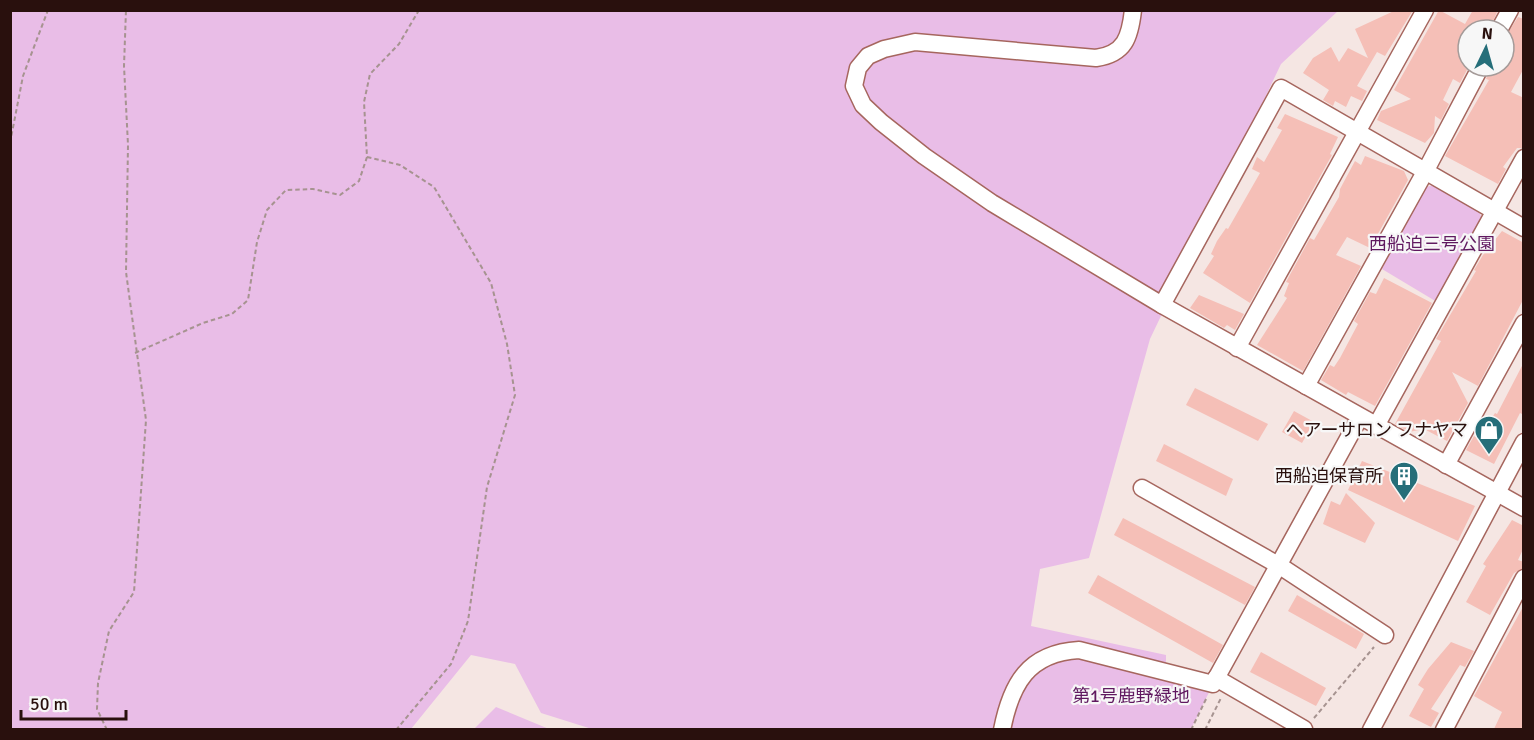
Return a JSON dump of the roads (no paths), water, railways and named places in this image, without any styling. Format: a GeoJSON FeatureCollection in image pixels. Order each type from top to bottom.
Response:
{"type":"FeatureCollection","features":[{"type":"Feature","properties":{"kind":"street"},"geometry":{"type":"LineString","coordinates":[[1133,10],[1126,40],[1121,48],[1109,56],[1096,58],[915,42],[884,48],[868,56],[858,68],[854,86],[863,105],[924,156],[992,203],[1237,348],[1524,508]]}},
{"type":"Feature","properties":{"kind":"street"},"geometry":{"type":"LineString","coordinates":[[1237,348],[1355,132],[1425,10]]}},
{"type":"Feature","properties":{"kind":"street"},"geometry":{"type":"LineString","coordinates":[[1306,386],[1475,78]]}},
{"type":"Feature","properties":{"kind":"street"},"geometry":{"type":"LineString","coordinates":[[1162,305],[1281,88],[1524,228]]}},
{"type":"Feature","properties":{"kind":"street"},"geometry":{"type":"LineString","coordinates":[[1376,426],[1524,158]]}},
{"type":"Feature","properties":{"kind":"street"},"geometry":{"type":"LineString","coordinates":[[1446,465],[1524,323]]}},
{"type":"Feature","properties":{"kind":"street"},"geometry":{"type":"LineString","coordinates":[[1217,687],[1360,417]]}},
{"type":"Feature","properties":{"kind":"street"},"geometry":{"type":"LineString","coordinates":[[1376,727],[1495,493],[1524,442]]}},
{"type":"Feature","properties":{"kind":"street"},"geometry":{"type":"LineString","coordinates":[[1142,488],[1280,566],[1385,634]]}},
{"type":"Feature","properties":{"kind":"street"},"geometry":{"type":"LineString","coordinates":[[1444,729],[1524,578]]}},
{"type":"Feature","properties":{"kind":"street"},"geometry":{"type":"LineString","coordinates":[[1002,729],[1012,689],[1025,671],[1060,651],[1079,650],[1217,687],[1304,729]]}},
{"type":"Feature","properties":{"kind":"place","name":"ヘアーサロン フナヤマ"},"geometry":{"type":"Point","coordinates":[1489,456]}},
{"type":"Feature","properties":{"kind":"place","name":"西船迫保育所"},"geometry":{"type":"Point","coordinates":[1404,502]}},
{"type":"Feature","properties":{"kind":"park label","name":"西船迫三号公園"},"geometry":{"type":"Point","coordinates":[1432,244]}},
{"type":"Feature","properties":{"kind":"park label","name":"第1号鹿野緑地"},"geometry":{"type":"Point","coordinates":[1131,696]}}]}
